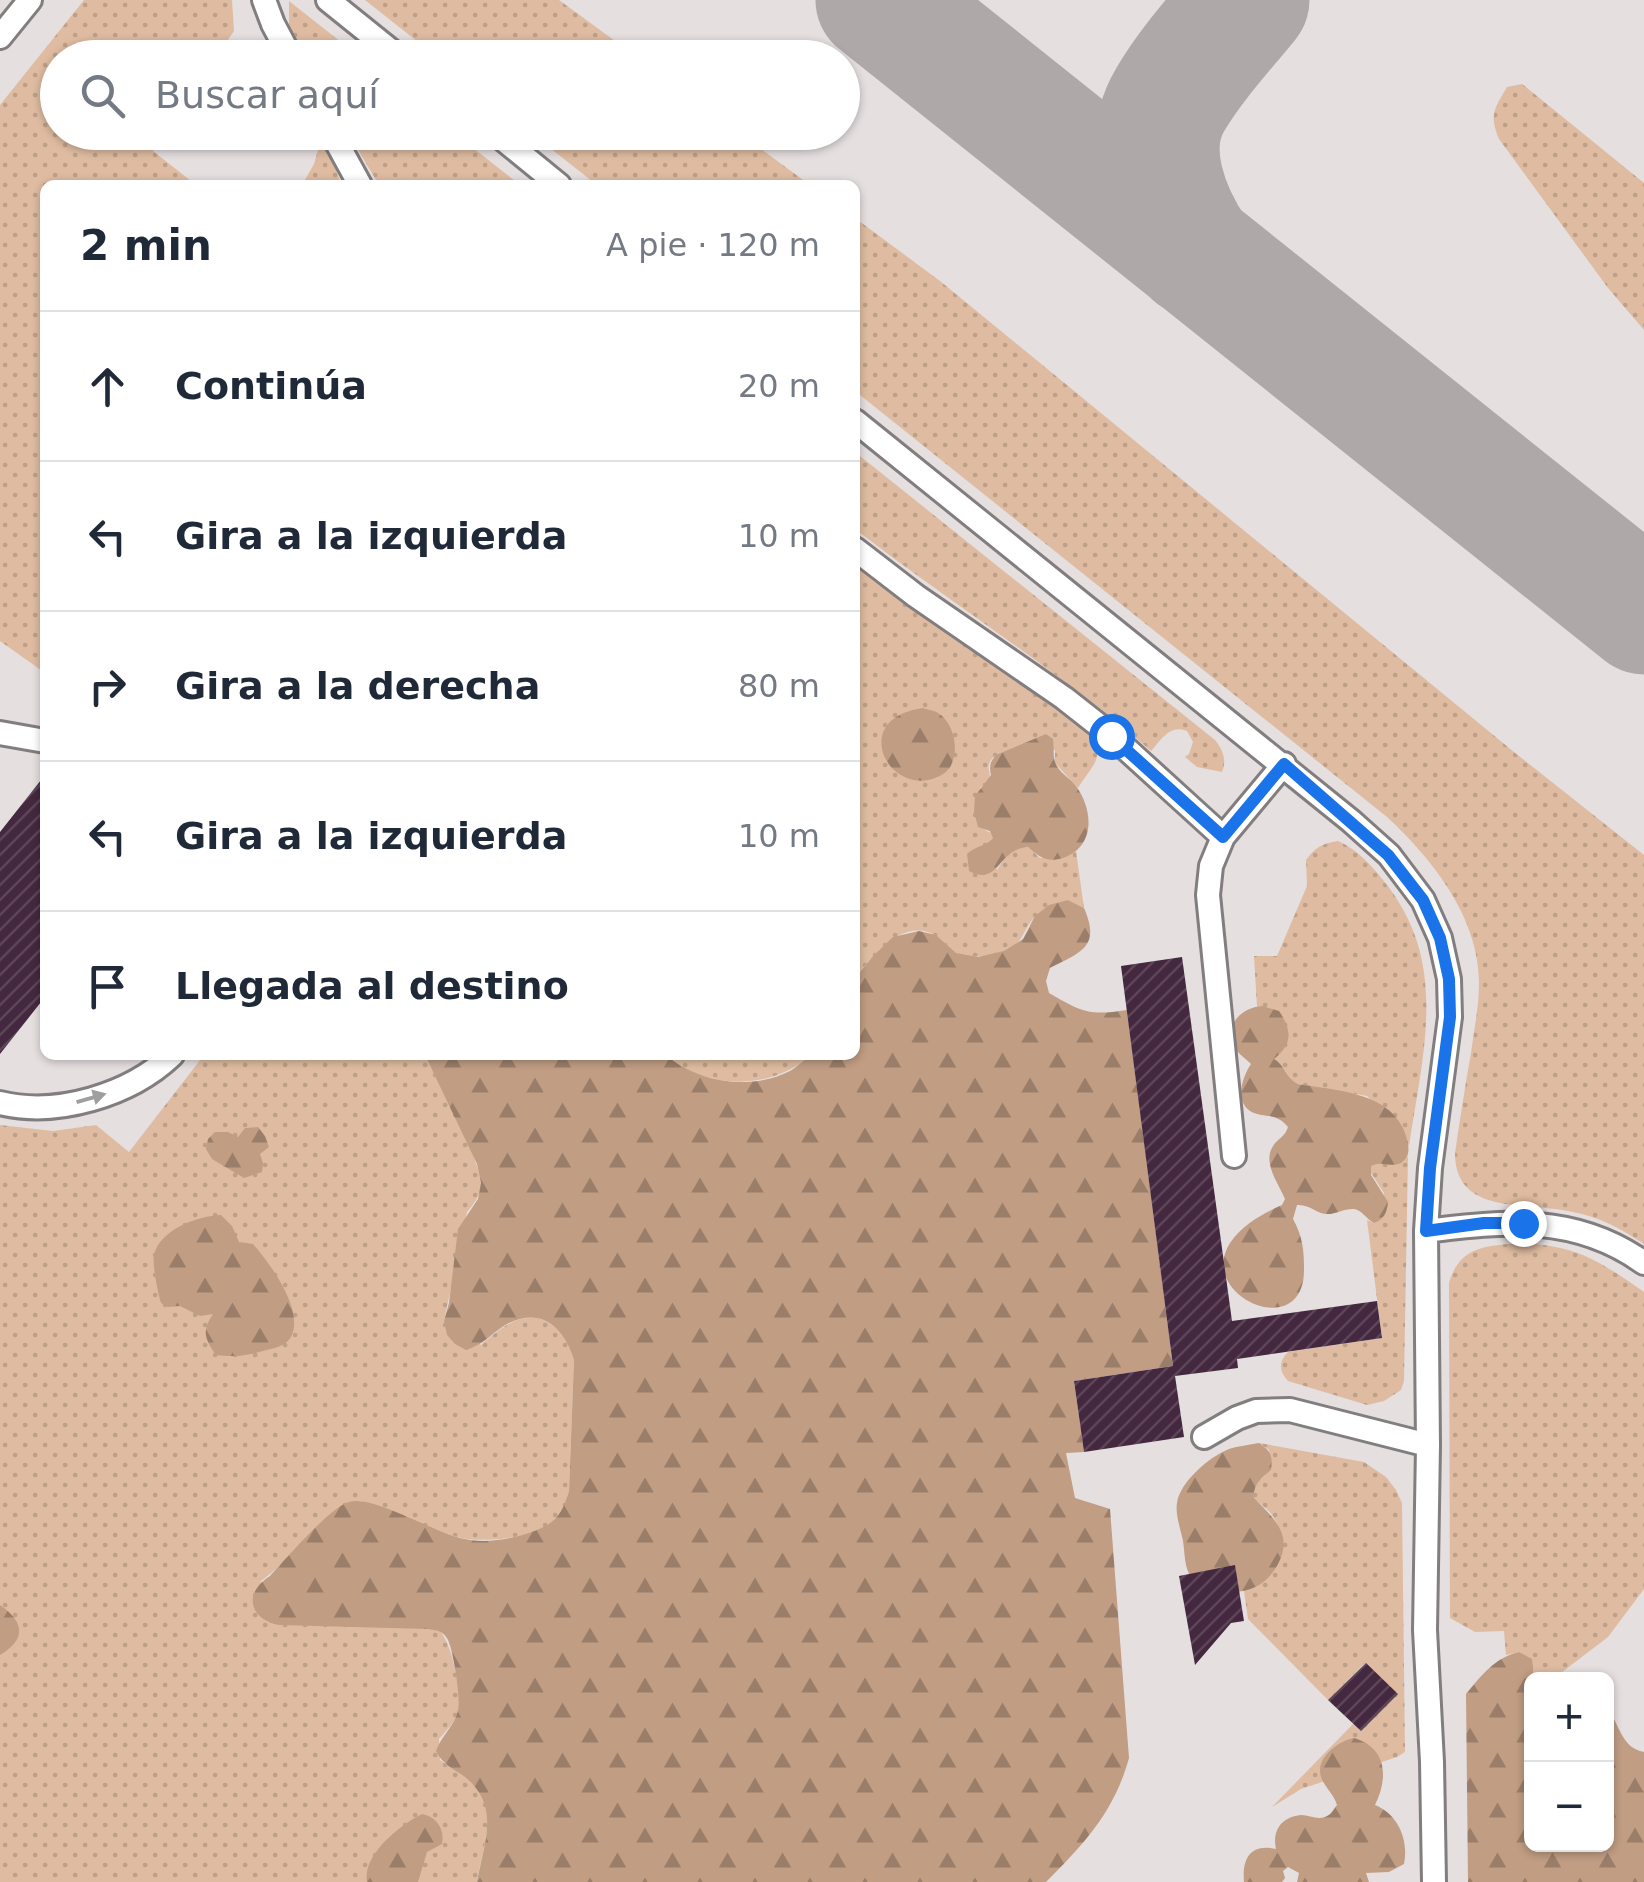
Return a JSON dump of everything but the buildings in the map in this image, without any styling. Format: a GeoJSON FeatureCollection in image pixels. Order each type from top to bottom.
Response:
{"type":"FeatureCollection","features":[{"type":"Feature","properties":{"kind":"lane"},"geometry":{"type":"LineString","coordinates":[[0,38],[30,0]]}},
{"type":"Feature","properties":{"kind":"lane"},"geometry":{"type":"LineString","coordinates":[[264,0],[281,40]]}},
{"type":"Feature","properties":{"kind":"lane"},"geometry":{"type":"LineString","coordinates":[[328,0],[378,40]]}},
{"type":"Feature","properties":{"kind":"lane"},"geometry":{"type":"LineString","coordinates":[[341,150],[357,180]]}},
{"type":"Feature","properties":{"kind":"lane"},"geometry":{"type":"LineString","coordinates":[[516,150],[553,180]]}},
{"type":"Feature","properties":{"kind":"lane"},"geometry":{"type":"LineString","coordinates":[[860,426],[1284,764],[1388,855],[1423,900],[1440,938],[1449,979],[1450,1017],[1430,1168],[1426,1231],[1428,1445],[1424,1630],[1434,1882]]}},
{"type":"Feature","properties":{"kind":"lane"},"geometry":{"type":"LineString","coordinates":[[860,552],[916,596],[1064,698],[1223,837]]}},
{"type":"Feature","properties":{"kind":"lane"},"geometry":{"type":"LineString","coordinates":[[0,733],[40,740]]}},
{"type":"Feature","properties":{"kind":"lane"},"geometry":{"type":"LineString","coordinates":[[1234,1156],[1208,895],[1211,866],[1223,837],[1284,764]]}},
{"type":"Feature","properties":{"kind":"lane"},"geometry":{"type":"LineString","coordinates":[[0,1102],[48,1107],[82,1101],[140,1079],[165,1060]]}},
{"type":"Feature","properties":{"kind":"lane"},"geometry":{"type":"LineString","coordinates":[[1426,1231],[1484,1223],[1564,1227],[1603,1238],[1644,1263]]}},
{"type":"Feature","properties":{"kind":"lane"},"geometry":{"type":"LineString","coordinates":[[1204,1438],[1256,1411],[1290,1410],[1428,1445]]}},
{"type":"Feature","properties":{"kind":"shaded area"},"geometry":{"type":"Polygon","coordinates":[[[84,0],[232,0],[234,31],[228,40],[52,40],[84,0]]]}},
{"type":"Feature","properties":{"kind":"shaded area"},"geometry":{"type":"Polygon","coordinates":[[[365,0],[559,0],[614,40],[416,40],[365,0]]]}},
{"type":"Feature","properties":{"kind":"shaded area"},"geometry":{"type":"Polygon","coordinates":[[[289,1],[338,40],[294,40],[289,32],[289,1]]]}},
{"type":"Feature","properties":{"kind":"shaded area"},"geometry":{"type":"Polygon","coordinates":[[[40,55],[40,150],[154,150],[190,180],[40,180],[40,669],[0,641],[0,105],[40,55]]]}},
{"type":"Feature","properties":{"kind":"shaded area"},"geometry":{"type":"Polygon","coordinates":[[[1522,84],[1644,183],[1644,330],[1608,288],[1499,139],[1494,124],[1496,107],[1507,87],[1522,84]]]}},
{"type":"Feature","properties":{"kind":"shaded area"},"geometry":{"type":"Polygon","coordinates":[[[318,150],[327,150],[339,180],[305,180],[318,150]]]}},
{"type":"Feature","properties":{"kind":"shaded area"},"geometry":{"type":"Polygon","coordinates":[[[358,150],[476,150],[514,180],[376,180],[358,150]]]}},
{"type":"Feature","properties":{"kind":"shaded area"},"geometry":{"type":"Polygon","coordinates":[[[553,150],[762,150],[803,180],[591,180],[553,150]]]}},
{"type":"Feature","properties":{"kind":"shaded area"},"geometry":{"type":"Polygon","coordinates":[[[860,222],[940,281],[1644,855],[1644,1244],[1592,1217],[1498,1202],[1467,1188],[1458,1173],[1455,1153],[1476,1018],[1477,959],[1471,935],[1450,891],[1420,851],[1387,817],[860,395],[860,222]]]}},
{"type":"Feature","properties":{"kind":"shaded area"},"geometry":{"type":"Polygon","coordinates":[[[860,456],[1215,740],[1223,755],[1222,772],[1197,767],[1185,757],[1193,742],[1187,731],[1181,729],[1171,731],[1151,751],[1079,693],[860,533],[860,456]]]}},
{"type":"Feature","properties":{"kind":"shaded area"},"geometry":{"type":"Polygon","coordinates":[[[860,567],[1087,731],[1097,754],[1078,788],[1055,763],[1055,750],[1031,749],[996,756],[989,764],[989,780],[980,788],[985,830],[993,834],[990,842],[997,870],[1017,849],[1028,847],[1040,858],[1062,858],[1076,851],[1084,908],[1068,900],[1044,910],[1018,942],[991,955],[961,955],[938,937],[913,931],[891,941],[860,972],[860,567]]]}},
{"type":"Feature","properties":{"kind":"shaded area"},"geometry":{"type":"Polygon","coordinates":[[[1338,841],[1358,853],[1383,880],[1404,911],[1417,943],[1424,975],[1425,1042],[1409,1146],[1405,1135],[1367,1096],[1293,1081],[1273,1059],[1262,1006],[1257,1007],[1254,956],[1277,956],[1307,886],[1306,860],[1319,847],[1338,841]]]}},
{"type":"Feature","properties":{"kind":"shaded area"},"geometry":{"type":"Polygon","coordinates":[[[200,1060],[427,1060],[467,1140],[481,1185],[467,1212],[444,1321],[481,1345],[519,1319],[541,1319],[557,1330],[570,1348],[574,1360],[569,1491],[557,1520],[523,1535],[467,1539],[360,1501],[260,1582],[440,1631],[452,1658],[459,1704],[455,1719],[439,1739],[440,1760],[474,1785],[487,1810],[477,1882],[0,1882],[0,1125],[53,1131],[96,1125],[129,1152],[200,1060]]]}},
{"type":"Feature","properties":{"kind":"shaded area"},"geometry":{"type":"Polygon","coordinates":[[[673,1060],[804,1060],[777,1075],[739,1082],[700,1075],[673,1060]]]}},
{"type":"Feature","properties":{"kind":"shaded area"},"geometry":{"type":"Polygon","coordinates":[[[1408,1156],[1401,1390],[1384,1401],[1367,1405],[1288,1381],[1281,1366],[1288,1352],[1382,1338],[1367,1220],[1374,1223],[1384,1193],[1369,1170],[1380,1161],[1403,1162],[1408,1156]]]}},
{"type":"Feature","properties":{"kind":"shaded area"},"geometry":{"type":"Polygon","coordinates":[[[1521,1243],[1573,1251],[1644,1292],[1644,1589],[1608,1637],[1562,1672],[1533,1672],[1519,1652],[1506,1655],[1504,1631],[1475,1632],[1450,1618],[1449,1283],[1460,1261],[1486,1247],[1521,1243]]]}},
{"type":"Feature","properties":{"kind":"shaded area"},"geometry":{"type":"Polygon","coordinates":[[[1259,1443],[1364,1462],[1386,1477],[1402,1503],[1405,1752],[1301,1789],[1272,1807],[1353,1724],[1360,1730],[1397,1694],[1365,1663],[1328,1700],[1248,1619],[1244,1591],[1274,1570],[1282,1550],[1279,1527],[1254,1499],[1256,1486],[1271,1470],[1269,1450],[1259,1443]]]}},
{"type":"Feature","properties":{"kind":"green space"},"geometry":{"type":"Polygon","coordinates":[[[923,708],[948,722],[955,750],[946,772],[918,781],[902,776],[891,766],[883,754],[882,739],[887,726],[900,715],[923,708]]]}},
{"type":"Feature","properties":{"kind":"green space"},"geometry":{"type":"Polygon","coordinates":[[[1046,734],[1053,739],[1057,766],[1076,786],[1086,806],[1088,827],[1081,846],[1052,860],[1028,847],[1010,854],[987,874],[969,871],[967,854],[993,838],[990,831],[978,827],[974,812],[975,796],[991,775],[992,760],[1046,734]]]}},
{"type":"Feature","properties":{"kind":"green space"},"geometry":{"type":"Polygon","coordinates":[[[1068,900],[1084,908],[1090,932],[1085,947],[1050,968],[1046,981],[1049,993],[1094,1012],[1127,1010],[1173,1366],[1074,1381],[1084,1452],[1066,1453],[1075,1498],[1110,1509],[1129,1758],[1106,1811],[1046,1882],[477,1882],[487,1826],[483,1800],[476,1788],[436,1751],[457,1715],[459,1704],[446,1637],[428,1629],[279,1625],[261,1617],[253,1605],[261,1583],[319,1524],[349,1502],[372,1504],[449,1534],[486,1541],[512,1538],[545,1526],[560,1513],[569,1491],[574,1360],[558,1330],[541,1319],[520,1319],[466,1350],[447,1335],[444,1321],[458,1229],[478,1199],[481,1183],[477,1164],[427,1060],[672,1060],[709,1078],[742,1082],[775,1077],[805,1060],[860,1060],[860,972],[893,937],[919,931],[936,935],[956,953],[978,957],[1004,951],[1023,939],[1035,916],[1049,905],[1068,900]]]}},
{"type":"Feature","properties":{"kind":"green space"},"geometry":{"type":"Polygon","coordinates":[[[1262,1006],[1279,1011],[1286,1024],[1287,1042],[1274,1059],[1290,1078],[1298,1084],[1348,1092],[1380,1104],[1402,1126],[1408,1146],[1407,1157],[1401,1163],[1371,1166],[1371,1175],[1388,1202],[1384,1215],[1374,1223],[1354,1209],[1328,1214],[1297,1205],[1293,1219],[1302,1244],[1304,1271],[1297,1296],[1280,1307],[1259,1306],[1239,1295],[1226,1277],[1225,1254],[1242,1229],[1282,1205],[1285,1199],[1269,1159],[1273,1146],[1288,1127],[1245,1106],[1242,1088],[1251,1064],[1234,1046],[1232,1038],[1237,1019],[1262,1006]]]}},
{"type":"Feature","properties":{"kind":"green space"},"geometry":{"type":"Polygon","coordinates":[[[258,1127],[269,1147],[260,1154],[262,1172],[244,1178],[212,1159],[206,1149],[215,1132],[238,1137],[245,1128],[258,1127]]]}},
{"type":"Feature","properties":{"kind":"green space"},"geometry":{"type":"Polygon","coordinates":[[[221,1215],[232,1226],[239,1242],[253,1244],[283,1287],[294,1326],[291,1337],[282,1345],[245,1355],[216,1355],[206,1335],[213,1314],[200,1316],[180,1306],[161,1303],[154,1265],[158,1246],[181,1226],[221,1215]]]}},
{"type":"Feature","properties":{"kind":"green space"},"geometry":{"type":"Polygon","coordinates":[[[1259,1443],[1270,1454],[1272,1465],[1256,1485],[1254,1498],[1279,1527],[1284,1544],[1282,1553],[1266,1580],[1250,1589],[1223,1591],[1202,1584],[1189,1574],[1177,1503],[1189,1479],[1213,1458],[1229,1449],[1259,1443]]]}},
{"type":"Feature","properties":{"kind":"green space"},"geometry":{"type":"Polygon","coordinates":[[[0,1605],[14,1618],[19,1631],[14,1643],[0,1655],[0,1605]]]}},
{"type":"Feature","properties":{"kind":"green space"},"geometry":{"type":"Polygon","coordinates":[[[1519,1652],[1532,1659],[1533,1667],[1533,1672],[1524,1672],[1524,1852],[1614,1852],[1614,1720],[1630,1746],[1644,1752],[1644,1882],[1468,1882],[1466,1694],[1495,1663],[1519,1652]]]}},
{"type":"Feature","properties":{"kind":"green space"},"geometry":{"type":"Polygon","coordinates":[[[1354,1738],[1379,1757],[1383,1775],[1375,1805],[1390,1815],[1400,1829],[1405,1846],[1404,1864],[1389,1872],[1366,1873],[1369,1882],[1297,1882],[1299,1873],[1288,1867],[1283,1871],[1282,1882],[1244,1882],[1246,1860],[1260,1848],[1276,1849],[1277,1831],[1283,1822],[1301,1815],[1322,1818],[1337,1805],[1321,1777],[1321,1763],[1335,1747],[1354,1738]]]}},
{"type":"Feature","properties":{"kind":"green space"},"geometry":{"type":"Polygon","coordinates":[[[422,1814],[436,1821],[443,1839],[442,1844],[427,1852],[418,1882],[367,1882],[376,1852],[403,1825],[422,1814]]]}},
{"type":"Feature","properties":{"kind":"taxiway"},"geometry":{"type":"LineString","coordinates":[[878,0],[1644,612]]}},
{"type":"Feature","properties":{"kind":"taxiway"},"geometry":{"type":"LineString","coordinates":[[1195,254],[1175,219],[1161,180],[1158,139],[1162,119],[1187,74],[1247,0]]}},
{"type":"Feature","properties":{"kind":"route"},"geometry":{"type":"LineString","coordinates":[[1111,736],[1223,837],[1284,764],[1388,855],[1423,900],[1440,938],[1449,979],[1450,1017],[1430,1168],[1426,1231],[1484,1223],[1523,1223]]}}]}
